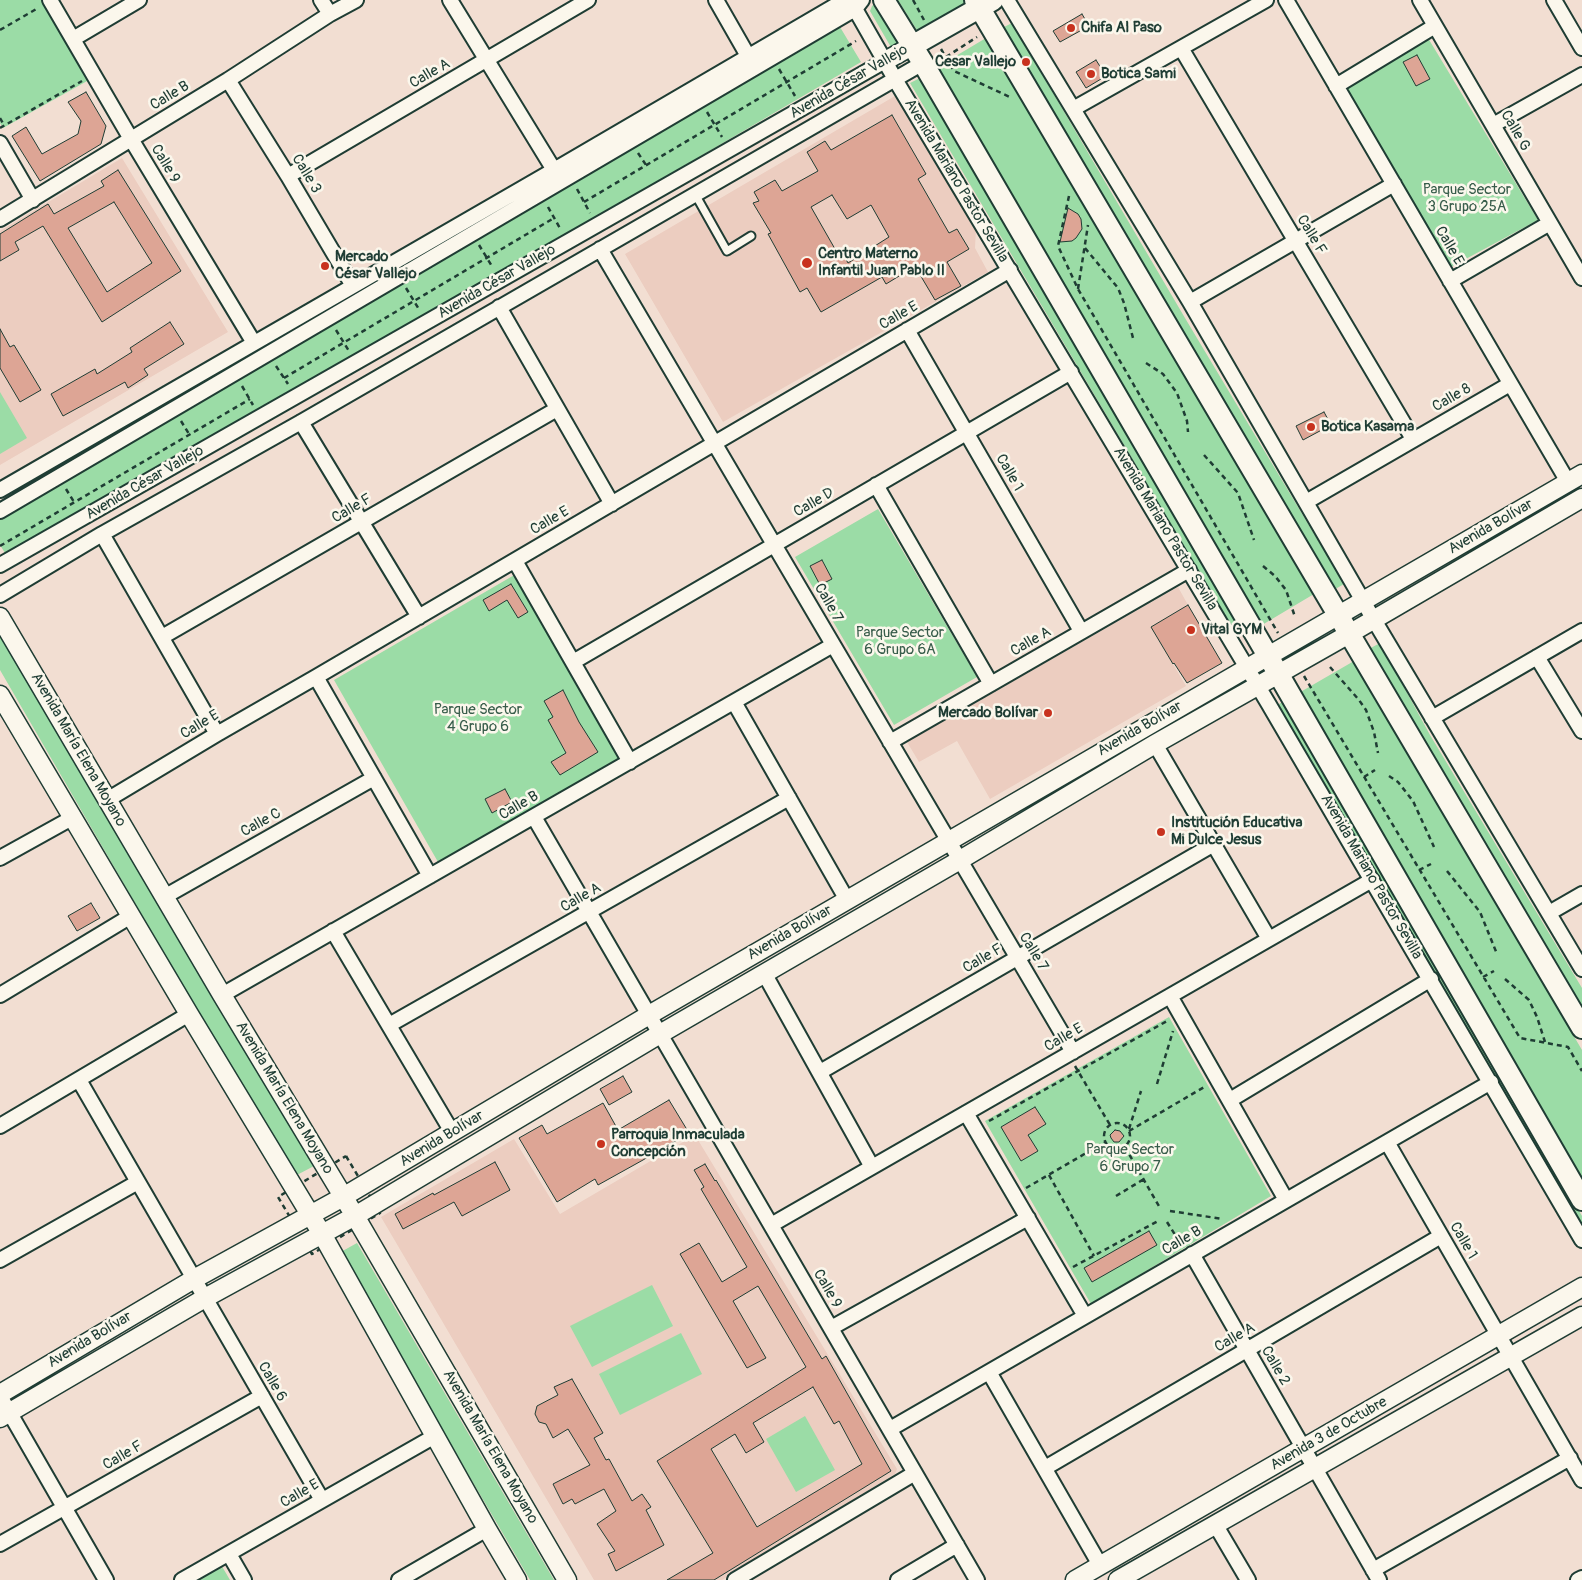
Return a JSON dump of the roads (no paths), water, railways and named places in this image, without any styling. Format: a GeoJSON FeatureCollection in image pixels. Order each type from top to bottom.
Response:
{"type":"FeatureCollection","features":[{"type":"Feature","properties":{"kind":"main road","name":"Avenida Mariano Pastor Sevilla"},"geometry":{"type":"LineString","coordinates":[[884,0],[1279,674],[1582,1200]]}},
{"type":"Feature","properties":{"kind":"main road","name":"Avenida César Vallejo"},"geometry":{"type":"LineString","coordinates":[[920,59],[933,34],[983,2]]}},
{"type":"Feature","properties":{"kind":"main road"},"geometry":{"type":"LineString","coordinates":[[983,2],[992,28],[1582,1028]]}},
{"type":"Feature","properties":{"kind":"street","name":"Calle 9"},"geometry":{"type":"LineString","coordinates":[[51,0],[131,139],[254,343]]}},
{"type":"Feature","properties":{"kind":"street"},"geometry":{"type":"LineString","coordinates":[[74,39],[139,0]]}},
{"type":"Feature","properties":{"kind":"street"},"geometry":{"type":"LineString","coordinates":[[320,0],[330,14]]}},
{"type":"Feature","properties":{"kind":"street","name":"Calle B"},"geometry":{"type":"LineString","coordinates":[[0,219],[228,80],[330,14],[356,0]]}},
{"type":"Feature","properties":{"kind":"street"},"geometry":{"type":"LineString","coordinates":[[450,0],[554,170]]}},
{"type":"Feature","properties":{"kind":"street","name":"Calle A"},"geometry":{"type":"LineString","coordinates":[[288,176],[588,0]]}},
{"type":"Feature","properties":{"kind":"street"},"geometry":{"type":"LineString","coordinates":[[716,0],[748,56]]}},
{"type":"Feature","properties":{"kind":"street"},"geometry":{"type":"LineString","coordinates":[[1007,0],[1190,302],[1363,602],[1582,969]]}},
{"type":"Feature","properties":{"kind":"street"},"geometry":{"type":"LineString","coordinates":[[1073,109],[1266,0]]}},
{"type":"Feature","properties":{"kind":"street","name":"Calle E"},"geometry":{"type":"LineString","coordinates":[[1286,0],[1510,384],[1575,478]]}},
{"type":"Feature","properties":{"kind":"street","name":"Calle G"},"geometry":{"type":"LineString","coordinates":[[1420,0],[1582,278]]}},
{"type":"Feature","properties":{"kind":"street"},"geometry":{"type":"LineString","coordinates":[[1554,0],[1582,48]]}},
{"type":"Feature","properties":{"kind":"street"},"geometry":{"type":"LineString","coordinates":[[0,490],[748,56],[853,2]]}},
{"type":"Feature","properties":{"kind":"street"},"geometry":{"type":"LineString","coordinates":[[0,511],[853,2]]}},
{"type":"Feature","properties":{"kind":"street","name":"Avenida Mariano Pastor Sevilla"},"geometry":{"type":"LineString","coordinates":[[853,2],[895,79],[1258,685],[1582,1240]]}},
{"type":"Feature","properties":{"kind":"street"},"geometry":{"type":"LineString","coordinates":[[1336,86],[1435,26]]}},
{"type":"Feature","properties":{"kind":"street","name":"Calle F"},"geometry":{"type":"LineString","coordinates":[[1180,48],[1413,439]]}},
{"type":"Feature","properties":{"kind":"street","name":"Avenida César Vallejo"},"geometry":{"type":"LineString","coordinates":[[0,565],[885,61],[920,59]]}},
{"type":"Feature","properties":{"kind":"street","name":"Avenida César Vallejo"},"geometry":{"type":"LineString","coordinates":[[0,595],[102,534],[499,308],[895,79],[920,59]]}},
{"type":"Feature","properties":{"kind":"street"},"geometry":{"type":"LineString","coordinates":[[1493,125],[1582,75]]}},
{"type":"Feature","properties":{"kind":"street","name":"Calle 3"},"geometry":{"type":"LineString","coordinates":[[228,80],[354,286]]}},
{"type":"Feature","properties":{"kind":"street"},"geometry":{"type":"LineString","coordinates":[[0,142],[33,200]]}},
{"type":"Feature","properties":{"kind":"street"},"geometry":{"type":"LineString","coordinates":[[1190,302],[1394,184]]}},
{"type":"Feature","properties":{"kind":"street"},"geometry":{"type":"LineString","coordinates":[[1450,280],[1550,223]]}},
{"type":"Feature","properties":{"kind":"street","name":"Calle 7"},"geometry":{"type":"LineString","coordinates":[[600,249],[1018,958],[1071,1053]]}},
{"type":"Feature","properties":{"kind":"street","name":"Calle E"},"geometry":{"type":"LineString","coordinates":[[107,800],[1010,270]]}},
{"type":"Feature","properties":{"kind":"street"},"geometry":{"type":"LineString","coordinates":[[499,308],[612,504]]}},
{"type":"Feature","properties":{"kind":"street","name":"Calle 1"},"geometry":{"type":"LineString","coordinates":[[907,330],[1081,632]]}},
{"type":"Feature","properties":{"kind":"street","name":"Calle D"},"geometry":{"type":"LineString","coordinates":[[573,662],[1071,372]]}},
{"type":"Feature","properties":{"kind":"street","name":"Calle 8"},"geometry":{"type":"LineString","coordinates":[[1306,502],[1510,384]]}},
{"type":"Feature","properties":{"kind":"street","name":"Calle F"},"geometry":{"type":"LineString","coordinates":[[162,637],[557,409]]}},
{"type":"Feature","properties":{"kind":"street"},"geometry":{"type":"LineString","coordinates":[[300,422],[419,617]]}},
{"type":"Feature","properties":{"kind":"street","name":"Avenida Bolívar"},"geometry":{"type":"LineString","coordinates":[[0,1395],[194,1279],[344,1197],[948,840],[1575,478]]}},
{"type":"Feature","properties":{"kind":"street"},"geometry":{"type":"LineString","coordinates":[[876,485],[991,684]]}},
{"type":"Feature","properties":{"kind":"street","name":"Avenida Bolívar"},"geometry":{"type":"LineString","coordinates":[[5,1415],[205,1298],[356,1216],[660,1034],[960,860],[1155,744],[1581,500]]}},
{"type":"Feature","properties":{"kind":"street"},"geometry":{"type":"LineString","coordinates":[[102,534],[217,734]]}},
{"type":"Feature","properties":{"kind":"street"},"geometry":{"type":"LineString","coordinates":[[515,561],[630,762]]}},
{"type":"Feature","properties":{"kind":"street","name":"Calle A"},"geometry":{"type":"LineString","coordinates":[[890,742],[1189,570]]}},
{"type":"Feature","properties":{"kind":"street","name":"Avenida María Elena Moyano"},"geometry":{"type":"LineString","coordinates":[[0,617],[222,995],[356,1216],[567,1580]]}},
{"type":"Feature","properties":{"kind":"street"},"geometry":{"type":"LineString","coordinates":[[1432,718],[1582,631]]}},
{"type":"Feature","properties":{"kind":"street","name":"Calle B"},"geometry":{"type":"LineString","coordinates":[[222,995],[833,645]]}},
{"type":"Feature","properties":{"kind":"street"},"geometry":{"type":"LineString","coordinates":[[1537,657],[1582,732]]}},
{"type":"Feature","properties":{"kind":"street"},"geometry":{"type":"LineString","coordinates":[[316,677],[430,876]]}},
{"type":"Feature","properties":{"kind":"street"},"geometry":{"type":"LineString","coordinates":[[0,695],[322,1234],[487,1529],[518,1580]]}},
{"type":"Feature","properties":{"kind":"street"},"geometry":{"type":"LineString","coordinates":[[734,702],[846,900]]}},
{"type":"Feature","properties":{"kind":"street"},"geometry":{"type":"LineString","coordinates":[[1155,744],[1269,939]]}},
{"type":"Feature","properties":{"kind":"street","name":"Calle C"},"geometry":{"type":"LineString","coordinates":[[164,897],[374,778]]}},
{"type":"Feature","properties":{"kind":"street","name":"Calle A"},"geometry":{"type":"LineString","coordinates":[[389,1025],[789,798]]}},
{"type":"Feature","properties":{"kind":"street"},"geometry":{"type":"LineString","coordinates":[[534,817],[649,1015]]}},
{"type":"Feature","properties":{"kind":"street"},"geometry":{"type":"LineString","coordinates":[[0,858],[72,818]]}},
{"type":"Feature","properties":{"kind":"street","name":"Calle F"},"geometry":{"type":"LineString","coordinates":[[820,1072],[1214,844]]}},
{"type":"Feature","properties":{"kind":"street","name":"Calle E"},"geometry":{"type":"LineString","coordinates":[[771,1225],[1372,880]]}},
{"type":"Feature","properties":{"kind":"street"},"geometry":{"type":"LineString","coordinates":[[1549,913],[1582,894]]}},
{"type":"Feature","properties":{"kind":"street"},"geometry":{"type":"LineString","coordinates":[[0,995],[131,916]]}},
{"type":"Feature","properties":{"kind":"street"},"geometry":{"type":"LineString","coordinates":[[333,931],[452,1132]]}},
{"type":"Feature","properties":{"kind":"street"},"geometry":{"type":"LineString","coordinates":[[764,973],[872,1167]]}},
{"type":"Feature","properties":{"kind":"street"},"geometry":{"type":"LineString","coordinates":[[1230,1100],[1431,979]]}},
{"type":"Feature","properties":{"kind":"street"},"geometry":{"type":"LineString","coordinates":[[1170,996],[1286,1200]]}},
{"type":"Feature","properties":{"kind":"street"},"geometry":{"type":"LineString","coordinates":[[0,1126],[189,1014]]}},
{"type":"Feature","properties":{"kind":"street","name":"Calle 9"},"geometry":{"type":"LineString","coordinates":[[649,1015],[977,1580]]}},
{"type":"Feature","properties":{"kind":"street"},"geometry":{"type":"LineString","coordinates":[[79,1080],[194,1279]]}},
{"type":"Feature","properties":{"kind":"street","name":"Calle B"},"geometry":{"type":"LineString","coordinates":[[890,1429],[1490,1082]]}},
{"type":"Feature","properties":{"kind":"street"},"geometry":{"type":"LineString","coordinates":[[966,1113],[1085,1316]]}},
{"type":"Feature","properties":{"kind":"street","name":"Calle 1"},"geometry":{"type":"LineString","coordinates":[[1387,1142],[1510,1356]]}},
{"type":"Feature","properties":{"kind":"street"},"geometry":{"type":"LineString","coordinates":[[0,1260],[138,1182]]}},
{"type":"Feature","properties":{"kind":"street"},"geometry":{"type":"LineString","coordinates":[[831,1328],[1028,1218]]}},
{"type":"Feature","properties":{"kind":"street","name":"Calle A"},"geometry":{"type":"LineString","coordinates":[[1045,1468],[1441,1236]]}},
{"type":"Feature","properties":{"kind":"street","name":"Calle 2"},"geometry":{"type":"LineString","coordinates":[[1190,1256],[1315,1468]]}},
{"type":"Feature","properties":{"kind":"street","name":"Calle 6"},"geometry":{"type":"LineString","coordinates":[[194,1279],[322,1500]]}},
{"type":"Feature","properties":{"kind":"street","name":"Avenida 3 de Octubre"},"geometry":{"type":"LineString","coordinates":[[1075,1580],[1582,1287]]}},
{"type":"Feature","properties":{"kind":"street","name":"Avenida 3 de Octubre"},"geometry":{"type":"LineString","coordinates":[[1118,1580],[1582,1316]]}},
{"type":"Feature","properties":{"kind":"street"},"geometry":{"type":"LineString","coordinates":[[1510,1356],[1582,1480]]}},
{"type":"Feature","properties":{"kind":"street"},"geometry":{"type":"LineString","coordinates":[[989,1372],[1100,1565]]}},
{"type":"Feature","properties":{"kind":"street"},"geometry":{"type":"LineString","coordinates":[[0,1395],[5,1415],[64,1508],[106,1580]]}},
{"type":"Feature","properties":{"kind":"street","name":"Calle F"},"geometry":{"type":"LineString","coordinates":[[0,1544],[262,1396]]}},
{"type":"Feature","properties":{"kind":"street","name":"Calle E"},"geometry":{"type":"LineString","coordinates":[[182,1580],[435,1436]]}},
{"type":"Feature","properties":{"kind":"street"},"geometry":{"type":"LineString","coordinates":[[1315,1468],[1376,1575],[1570,1458]]}},
{"type":"Feature","properties":{"kind":"street"},"geometry":{"type":"LineString","coordinates":[[735,1580],[916,1473]]}},
{"type":"Feature","properties":{"kind":"street"},"geometry":{"type":"LineString","coordinates":[[1215,1524],[1248,1580]]}},
{"type":"Feature","properties":{"kind":"street"},"geometry":{"type":"LineString","coordinates":[[400,1580],[487,1529]]}},
{"type":"Feature","properties":{"kind":"street"},"geometry":{"type":"LineString","coordinates":[[898,1580],[958,1546]]}},
{"type":"Feature","properties":{"kind":"street"},"geometry":{"type":"LineString","coordinates":[[228,1554],[244,1580]]}},
{"type":"Feature","properties":{"kind":"street"},"geometry":{"type":"LineString","coordinates":[[1578,1580],[1582,1578]]}},
{"type":"Feature","properties":{"kind":"lane"},"geometry":{"type":"LineString","coordinates":[[695,194],[727,251],[751,236]]}},
{"type":"Feature","properties":{"kind":"place","name":"Chifa Al Paso"},"geometry":{"type":"Point","coordinates":[1071,28]}},
{"type":"Feature","properties":{"kind":"place","name":"Cesar Vallejo"},"geometry":{"type":"Point","coordinates":[1026,62]}},
{"type":"Feature","properties":{"kind":"place","name":"Botica Sami"},"geometry":{"type":"Point","coordinates":[1091,74]}},
{"type":"Feature","properties":{"kind":"place","name":"Centro Materno Infantil Juan Pablo II"},"geometry":{"type":"Point","coordinates":[807,263]}},
{"type":"Feature","properties":{"kind":"place","name":"Mercado César Vallejo"},"geometry":{"type":"Point","coordinates":[325,266]}},
{"type":"Feature","properties":{"kind":"place","name":"Botica Kasama"},"geometry":{"type":"Point","coordinates":[1311,427]}},
{"type":"Feature","properties":{"kind":"place","name":"Vital GYM"},"geometry":{"type":"Point","coordinates":[1191,630]}},
{"type":"Feature","properties":{"kind":"place","name":"Mercado Bolívar"},"geometry":{"type":"Point","coordinates":[1048,713]}},
{"type":"Feature","properties":{"kind":"place","name":"Institución Educativa Mi Dulce Jesus"},"geometry":{"type":"Point","coordinates":[1161,832]}},
{"type":"Feature","properties":{"kind":"place","name":"Parroquia Inmaculada Concepción"},"geometry":{"type":"Point","coordinates":[601,1144]}},
{"type":"Feature","properties":{"kind":"park label","name":"Parque Sector 3 Grupo 25A"},"geometry":{"type":"Point","coordinates":[1467,198]}},
{"type":"Feature","properties":{"kind":"park label","name":"Parque Sector 6 Grupo 6A"},"geometry":{"type":"Point","coordinates":[900,642]}},
{"type":"Feature","properties":{"kind":"park label","name":"Parque Sector 4 Grupo 6"},"geometry":{"type":"Point","coordinates":[478,718]}},
{"type":"Feature","properties":{"kind":"park label","name":"Parque Sector 6 Grupo 7"},"geometry":{"type":"Point","coordinates":[1130,1158]}}]}
